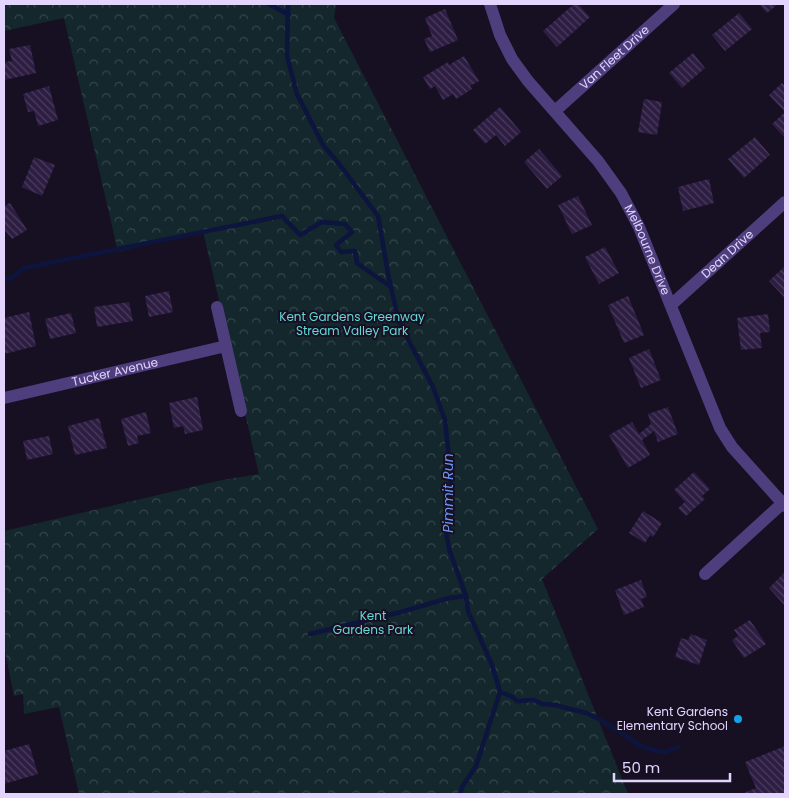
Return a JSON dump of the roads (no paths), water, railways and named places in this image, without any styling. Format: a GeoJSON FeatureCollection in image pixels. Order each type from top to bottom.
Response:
{"type":"FeatureCollection","features":[{"type":"Feature","properties":{"kind":"street","name":"Melbourne Drive"},"geometry":{"type":"LineString","coordinates":[[490,4],[500,35],[512,59],[528,81],[598,161],[620,193],[639,228],[720,428],[732,446],[785,504]]}},
{"type":"Feature","properties":{"kind":"street","name":"Van Fleet Drive"},"geometry":{"type":"LineString","coordinates":[[555,111],[674,4]]}},
{"type":"Feature","properties":{"kind":"street","name":"Dean Drive"},"geometry":{"type":"LineString","coordinates":[[671,305],[785,202]]}},
{"type":"Feature","properties":{"kind":"street"},"geometry":{"type":"LineString","coordinates":[[217,307],[241,411]]}},
{"type":"Feature","properties":{"kind":"street","name":"Tucker Avenue"},"geometry":{"type":"LineString","coordinates":[[4,398],[226,346]]}},
{"type":"Feature","properties":{"kind":"street"},"geometry":{"type":"LineString","coordinates":[[706,574],[785,504]]}},
{"type":"Feature","properties":{"kind":"waterway"},"geometry":{"type":"LineString","coordinates":[[269,4],[289,15]]}},
{"type":"Feature","properties":{"kind":"waterway","name":"Pimmit Run"},"geometry":{"type":"LineString","coordinates":[[288,4],[287,56],[297,94],[323,145],[378,216],[399,322],[433,387],[445,420],[451,478],[446,531],[449,549],[466,596],[468,611],[492,665],[500,692],[476,766],[462,787],[460,794]]}},
{"type":"Feature","properties":{"kind":"waterway"},"geometry":{"type":"LineString","coordinates":[[4,279],[10,279],[24,268],[282,216],[300,235],[322,222],[345,224],[352,232],[336,245],[341,252],[355,251],[357,263],[391,287]]}},
{"type":"Feature","properties":{"kind":"waterway"},"geometry":{"type":"LineString","coordinates":[[310,634],[401,612],[449,598],[466,596]]}},
{"type":"Feature","properties":{"kind":"waterway"},"geometry":{"type":"LineString","coordinates":[[500,692],[511,696],[517,701],[534,700],[542,704],[555,705],[586,713],[601,720],[641,746],[653,750],[665,752],[678,747]]}},
{"type":"Feature","properties":{"kind":"place","name":"Kent Gardens Elementary School"},"geometry":{"type":"Point","coordinates":[738,719]}},
{"type":"Feature","properties":{"kind":"park label","name":"Kent Gardens Greenway Stream Valley Park"},"geometry":{"type":"Point","coordinates":[352,324]}},
{"type":"Feature","properties":{"kind":"park label","name":"Kent Gardens Park"},"geometry":{"type":"Point","coordinates":[373,623]}}]}
